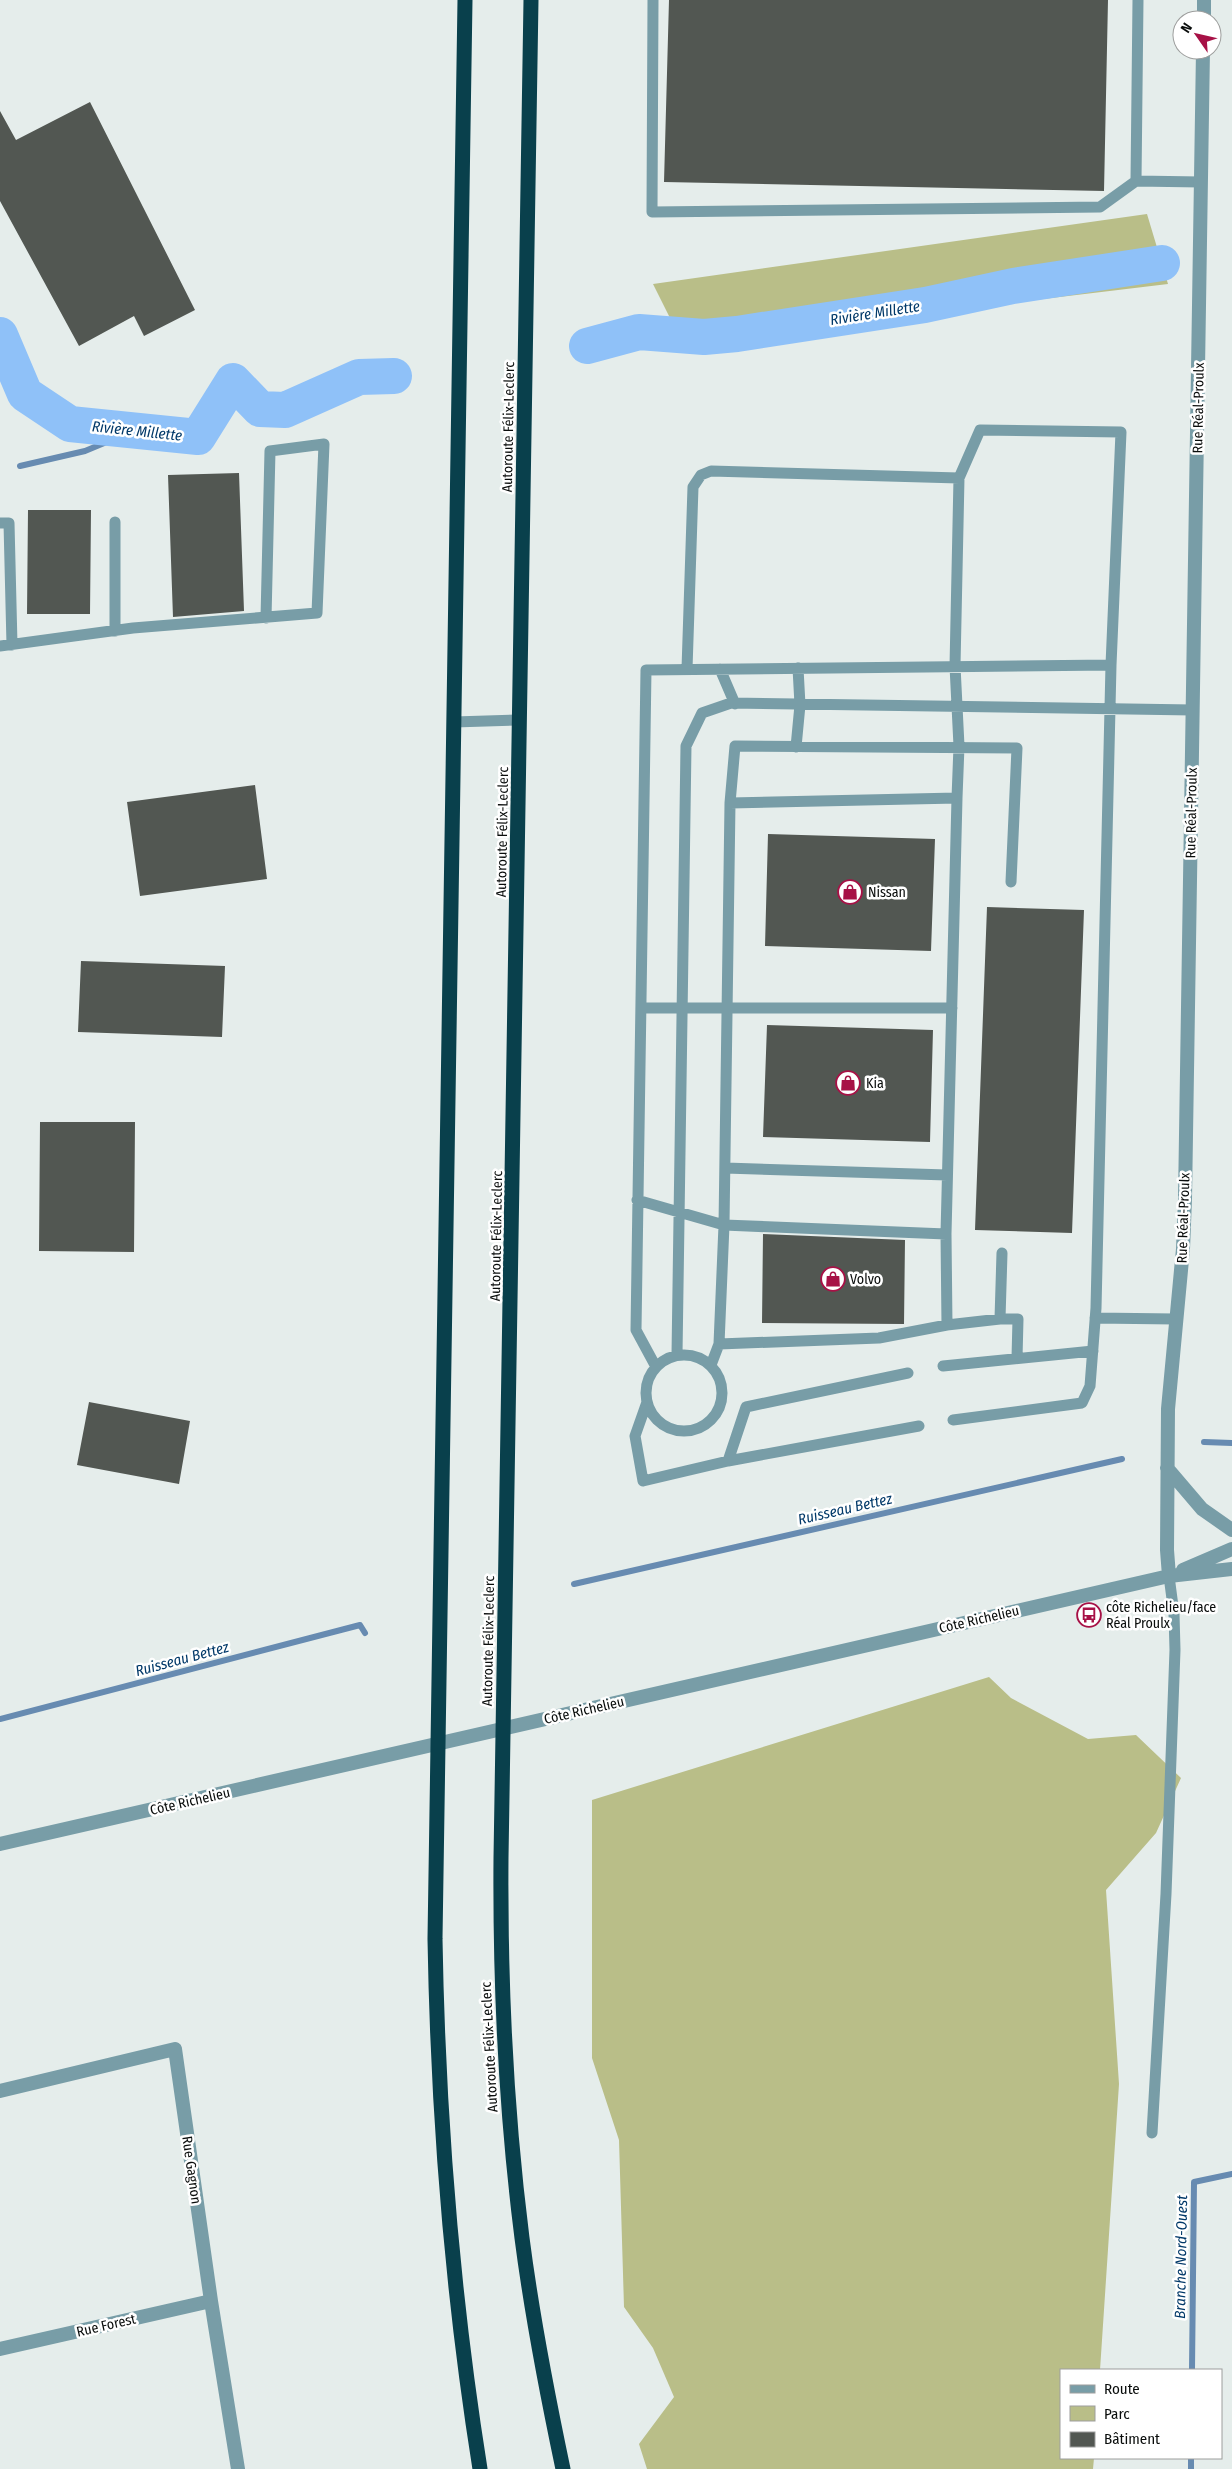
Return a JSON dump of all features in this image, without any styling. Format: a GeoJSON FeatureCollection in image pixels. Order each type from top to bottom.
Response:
{"type":"FeatureCollection","features":[{"type":"Feature","properties":{"kind":"highway"},"geometry":{"type":"LineString","coordinates":[[465,0],[436,1966],[441,2103],[449,2227],[461,2339],[480,2469]]}},
{"type":"Feature","properties":{"kind":"highway","name":"Autoroute Félix-Leclerc"},"geometry":{"type":"LineString","coordinates":[[531,0],[501,1858],[501,1982],[509,2106],[521,2224],[553,2420],[563,2469]]}},
{"type":"Feature","properties":{"kind":"highway"},"geometry":{"type":"LineString","coordinates":[[553,2420],[570,2469]]}},
{"type":"Feature","properties":{"kind":"street","name":"Rue Réal-Proulx"},"geometry":{"type":"LineString","coordinates":[[1169,1576],[1167,1468],[1169,1386],[1181,1272],[1185,1199],[1203,60]]}},
{"type":"Feature","properties":{"kind":"street"},"geometry":{"type":"LineString","coordinates":[[1167,1468],[1202,1509],[1232,1530]]}},
{"type":"Feature","properties":{"kind":"street","name":"Côte Richelieu"},"geometry":{"type":"LineString","coordinates":[[1169,1576],[1232,1549]]}},
{"type":"Feature","properties":{"kind":"street","name":"Côte Richelieu"},"geometry":{"type":"LineString","coordinates":[[0,1844],[1169,1576],[1232,1569]]}},
{"type":"Feature","properties":{"kind":"street","name":"Rue Gagnon"},"geometry":{"type":"LineString","coordinates":[[0,2091],[175,2049],[211,2301],[238,2469]]}},
{"type":"Feature","properties":{"kind":"street","name":"Rue Forest"},"geometry":{"type":"LineString","coordinates":[[0,2349],[211,2301]]}},
{"type":"Feature","properties":{"kind":"lane"},"geometry":{"type":"LineString","coordinates":[[654,0],[652,212],[1100,207],[1136,181],[1201,182]]}},
{"type":"Feature","properties":{"kind":"lane"},"geometry":{"type":"LineString","coordinates":[[1136,181],[1138,0]]}},
{"type":"Feature","properties":{"kind":"lane"},"geometry":{"type":"LineString","coordinates":[[947,1324],[947,1175],[959,746],[955,666],[959,478],[980,430],[1121,432],[1111,665],[1112,710],[1095,1318],[1090,1386],[1082,1403],[953,1420]]}},
{"type":"Feature","properties":{"kind":"lane"},"geometry":{"type":"LineString","coordinates":[[0,523],[9,523],[6,646],[115,631],[317,614],[324,444],[270,451],[266,618]]}},
{"type":"Feature","properties":{"kind":"lane"},"geometry":{"type":"LineString","coordinates":[[687,669],[693,487],[701,475],[711,471],[959,478]]}},
{"type":"Feature","properties":{"kind":"lane"},"geometry":{"type":"LineString","coordinates":[[115,522],[115,631]]}},
{"type":"Feature","properties":{"kind":"lane"},"geometry":{"type":"LineString","coordinates":[[656,1367],[636,1330],[646,670],[1111,665]]}},
{"type":"Feature","properties":{"kind":"lane"},"geometry":{"type":"LineString","coordinates":[[796,747],[800,705],[798,668]]}},
{"type":"Feature","properties":{"kind":"lane"},"geometry":{"type":"LineString","coordinates":[[720,669],[735,704]]}},
{"type":"Feature","properties":{"kind":"lane"},"geometry":{"type":"LineString","coordinates":[[677,1355],[686,746],[702,713],[735,704],[1193,710]]}},
{"type":"Feature","properties":{"kind":"lane"},"geometry":{"type":"LineString","coordinates":[[454,722],[520,720]]}},
{"type":"Feature","properties":{"kind":"lane"},"geometry":{"type":"LineString","coordinates":[[711,1365],[719,1344],[724,1225],[730,802],[735,746],[959,746],[1017,748],[1011,882]]}},
{"type":"Feature","properties":{"kind":"lane"},"geometry":{"type":"LineString","coordinates":[[730,802],[957,798]]}},
{"type":"Feature","properties":{"kind":"lane"},"geometry":{"type":"LineString","coordinates":[[641,1008],[952,1008]]}},
{"type":"Feature","properties":{"kind":"lane"},"geometry":{"type":"LineString","coordinates":[[725,1168],[947,1175]]}},
{"type":"Feature","properties":{"kind":"lane"},"geometry":{"type":"LineString","coordinates":[[638,1200],[724,1225],[946,1234]]}},
{"type":"Feature","properties":{"kind":"lane"},"geometry":{"type":"LineString","coordinates":[[1000,1319],[1002,1253]]}},
{"type":"Feature","properties":{"kind":"lane"},"geometry":{"type":"LineString","coordinates":[[1095,1318],[1176,1319]]}},
{"type":"Feature","properties":{"kind":"lane"},"geometry":{"type":"LineString","coordinates":[[719,1344],[879,1338],[947,1324],[1018,1319],[1017,1358]]}},
{"type":"Feature","properties":{"kind":"lane"},"geometry":{"type":"LineString","coordinates":[[943,1366],[1093,1351]]}},
{"type":"Feature","properties":{"kind":"lane"},"geometry":{"type":"LineString","coordinates":[[689,1354],[701,1358],[711,1365],[721,1381],[722,1400],[718,1412],[710,1422],[686,1431],[673,1430],[661,1424],[652,1414],[647,1402],[646,1389],[649,1377],[665,1359],[677,1355],[689,1354]]}},
{"type":"Feature","properties":{"kind":"lane"},"geometry":{"type":"LineString","coordinates":[[728,1461],[746,1407],[908,1373]]}},
{"type":"Feature","properties":{"kind":"lane"},"geometry":{"type":"LineString","coordinates":[[647,1402],[635,1436],[643,1481],[728,1461],[919,1426]]}},
{"type":"Feature","properties":{"kind":"lane"},"geometry":{"type":"LineString","coordinates":[[1152,2133],[1166,1894],[1175,1650],[1174,1614],[1169,1576]]}},
{"type":"Feature","properties":{"kind":"green space"},"geometry":{"type":"Polygon","coordinates":[[[1147,214],[1168,284],[682,342],[653,284],[1147,214]]]}},
{"type":"Feature","properties":{"kind":"green space"},"geometry":{"type":"Polygon","coordinates":[[[989,1677],[1011,1698],[1088,1739],[1136,1735],[1181,1778],[1156,1833],[1106,1890],[1119,2084],[1100,2369],[1060,2369],[1060,2459],[1094,2459],[1093,2469],[647,2469],[639,2444],[674,2397],[653,2348],[624,2307],[619,2140],[592,2058],[592,1800],[989,1677]]]}},
{"type":"Feature","properties":{"kind":"building"},"geometry":{"type":"Polygon","coordinates":[[[669,0],[1108,0],[1104,191],[664,182],[669,0]]]}},
{"type":"Feature","properties":{"kind":"building"},"geometry":{"type":"Polygon","coordinates":[[[90,102],[195,310],[144,336],[134,316],[79,346],[0,201],[0,111],[16,140],[90,102]]]}},
{"type":"Feature","properties":{"kind":"building"},"geometry":{"type":"Polygon","coordinates":[[[239,473],[244,611],[173,617],[168,475],[239,473]]]}},
{"type":"Feature","properties":{"kind":"building"},"geometry":{"type":"Polygon","coordinates":[[[28,510],[91,510],[90,614],[27,614],[28,510]]]}},
{"type":"Feature","properties":{"kind":"building"},"geometry":{"type":"Polygon","coordinates":[[[255,785],[267,879],[140,896],[127,802],[255,785]]]}},
{"type":"Feature","properties":{"kind":"building","name":"Nissan"},"geometry":{"type":"Polygon","coordinates":[[[768,834],[935,839],[931,951],[765,946],[768,834]]]}},
{"type":"Feature","properties":{"kind":"building"},"geometry":{"type":"Polygon","coordinates":[[[987,907],[1084,910],[1072,1233],[975,1230],[987,907]]]}},
{"type":"Feature","properties":{"kind":"building"},"geometry":{"type":"Polygon","coordinates":[[[81,961],[225,966],[222,1037],[78,1032],[81,961]]]}},
{"type":"Feature","properties":{"kind":"building","name":"Kia"},"geometry":{"type":"Polygon","coordinates":[[[767,1025],[933,1030],[930,1142],[763,1137],[767,1025]]]}},
{"type":"Feature","properties":{"kind":"building"},"geometry":{"type":"Polygon","coordinates":[[[40,1122],[135,1122],[134,1252],[39,1251],[40,1122]]]}},
{"type":"Feature","properties":{"kind":"building","name":"Volvo"},"geometry":{"type":"Polygon","coordinates":[[[763,1234],[905,1240],[904,1324],[762,1323],[763,1234]]]}},
{"type":"Feature","properties":{"kind":"building"},"geometry":{"type":"Polygon","coordinates":[[[89,1402],[190,1421],[179,1484],[77,1465],[89,1402]]]}},
{"type":"Feature","properties":{"kind":"waterway","name":"Rivière Millette"},"geometry":{"type":"LineString","coordinates":[[587,346],[639,332],[704,337],[737,334],[925,305],[1013,286],[1162,263]]}},
{"type":"Feature","properties":{"kind":"waterway","name":"Rivière Millette"},"geometry":{"type":"LineString","coordinates":[[0,335],[25,394],[70,424],[198,437],[233,381],[260,409],[285,410],[359,377],[394,376]]}},
{"type":"Feature","properties":{"kind":"waterway"},"geometry":{"type":"LineString","coordinates":[[20,466],[85,451],[133,431]]}},
{"type":"Feature","properties":{"kind":"waterway","name":"Ruisseau Bettez"},"geometry":{"type":"LineString","coordinates":[[1204,1442],[1232,1443]]}},
{"type":"Feature","properties":{"kind":"waterway","name":"Ruisseau Bettez"},"geometry":{"type":"LineString","coordinates":[[574,1584],[1122,1459]]}},
{"type":"Feature","properties":{"kind":"waterway","name":"Ruisseau Bettez"},"geometry":{"type":"LineString","coordinates":[[0,1719],[360,1625],[365,1633]]}},
{"type":"Feature","properties":{"kind":"waterway","name":"Branche Nord-Ouest"},"geometry":{"type":"LineString","coordinates":[[1192,2369],[1194,2182],[1232,2174]]}},
{"type":"Feature","properties":{"kind":"waterway","name":"Branche Nord-Ouest"},"geometry":{"type":"LineString","coordinates":[[1191,2459],[1191,2469]]}},
{"type":"Feature","properties":{"kind":"place","name":"Nissan"},"geometry":{"type":"Point","coordinates":[850,892]}},
{"type":"Feature","properties":{"kind":"place","name":"Kia"},"geometry":{"type":"Point","coordinates":[848,1083]}},
{"type":"Feature","properties":{"kind":"place","name":"Volvo"},"geometry":{"type":"Point","coordinates":[833,1279]}},
{"type":"Feature","properties":{"kind":"place","name":"côte Richelieu/face Réal Proulx"},"geometry":{"type":"Point","coordinates":[1089,1615]}}]}
